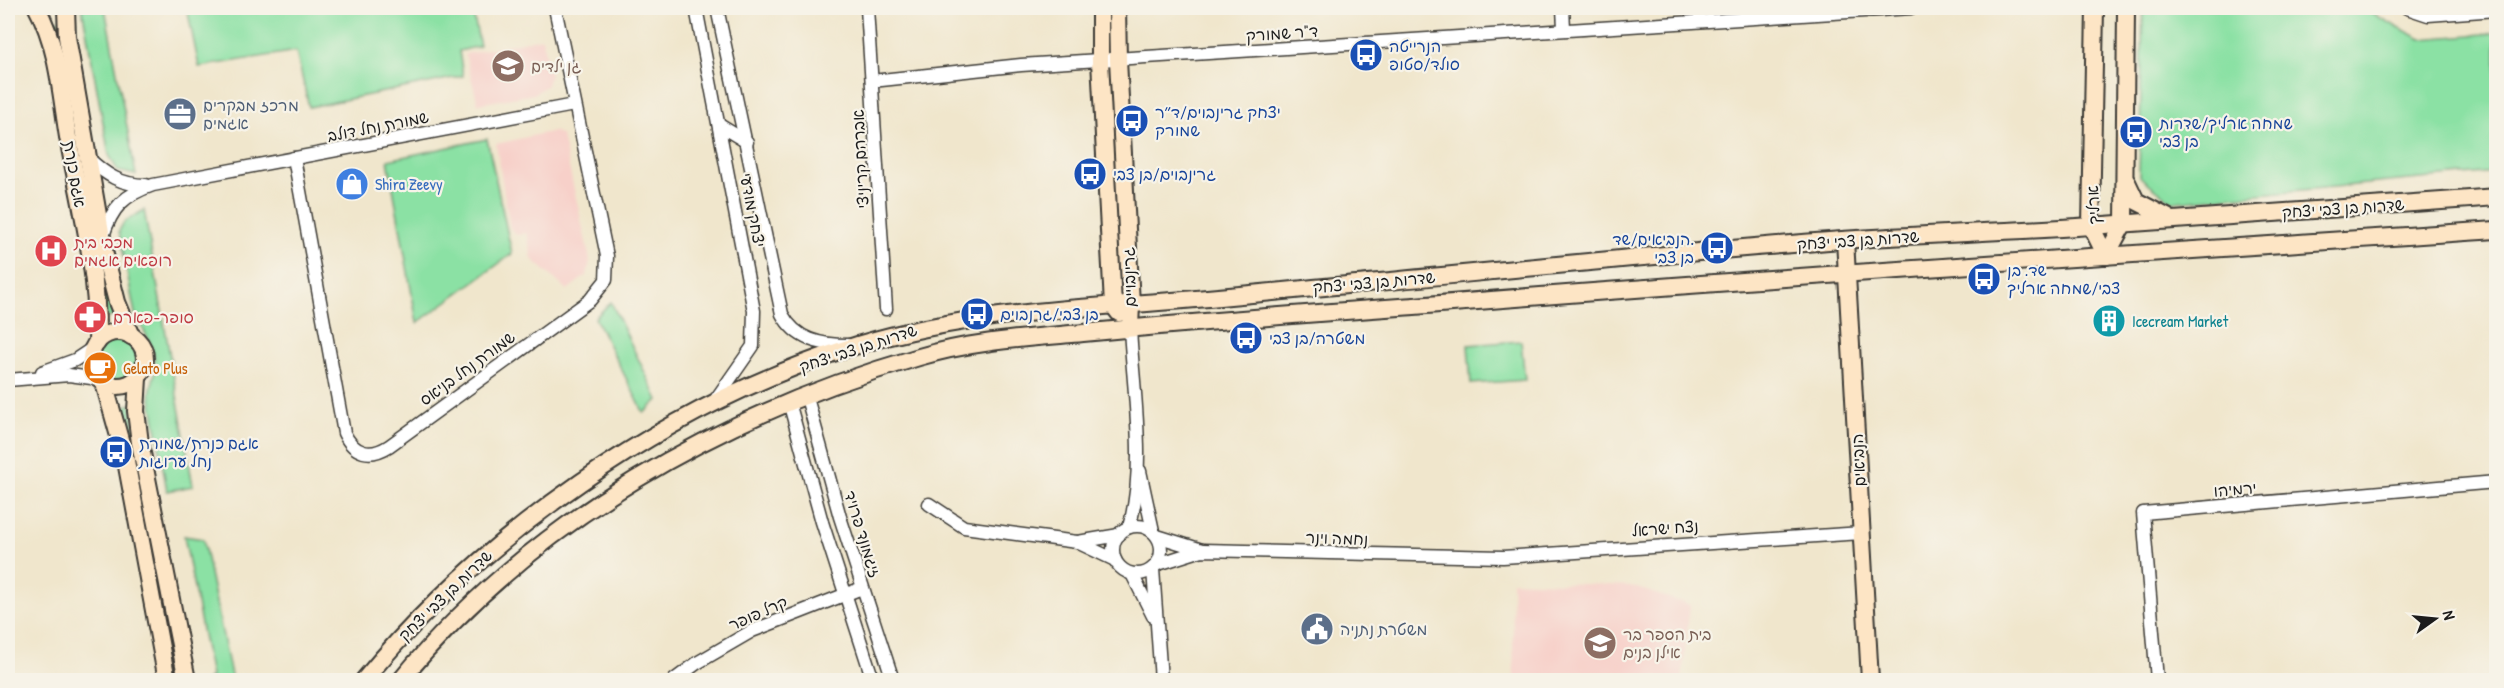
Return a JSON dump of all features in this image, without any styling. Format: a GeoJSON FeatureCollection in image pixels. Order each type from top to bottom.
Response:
{"type":"FeatureCollection","features":[{"type":"Feature","properties":{"kind":"main road","name":"אגם כנרת"},"geometry":{"type":"LineString","coordinates":[[37,8],[55,64],[79,198],[96,304],[95,345]]}},
{"type":"Feature","properties":{"kind":"main road","name":"אגם כנרת"},"geometry":{"type":"LineString","coordinates":[[66,8],[67,37],[102,238],[117,302],[131,336]]}},
{"type":"Feature","properties":{"kind":"main road","name":"גרינבויים"},"geometry":{"type":"LineString","coordinates":[[1100,8],[1100,61],[1113,305],[1130,328]]}},
{"type":"Feature","properties":{"kind":"main road","name":"גרינבויים"},"geometry":{"type":"LineString","coordinates":[[1117,8],[1131,304],[1130,328]]}},
{"type":"Feature","properties":{"kind":"main road","name":"ארליך"},"geometry":{"type":"LineString","coordinates":[[2095,8],[2091,226],[2106,256]]}},
{"type":"Feature","properties":{"kind":"main road","name":"ארליך"},"geometry":{"type":"LineString","coordinates":[[2106,256],[2124,223],[2126,8]]}},
{"type":"Feature","properties":{"kind":"main road"},"geometry":{"type":"LineString","coordinates":[[2125,179],[2136,201],[2152,212],[2173,220]]}},
{"type":"Feature","properties":{"kind":"main road","name":"שדרות בן צבי יצחק"},"geometry":{"type":"LineString","coordinates":[[364,681],[426,609],[504,539],[618,459],[709,408],[780,374],[858,345],[918,328],[1113,305],[1845,240],[2091,226],[2496,197]]}},
{"type":"Feature","properties":{"kind":"main road","name":"שדרות בן צבי יצחק"},"geometry":{"type":"LineString","coordinates":[[401,681],[450,625],[551,538],[670,458],[745,420],[806,394],[917,357],[955,348],[1130,328],[1847,271],[2496,230]]}},
{"type":"Feature","properties":{"kind":"main road","name":"הנביאים"},"geometry":{"type":"LineString","coordinates":[[1845,240],[1870,681]]}},
{"type":"Feature","properties":{"kind":"main road"},"geometry":{"type":"LineString","coordinates":[[167,681],[126,461],[102,381],[91,362],[95,345],[111,333],[119,332],[131,336],[141,346],[144,354],[144,363],[138,378],[136,411],[140,443],[187,681]]}},
{"type":"Feature","properties":{"kind":"main road"},"geometry":{"type":"LineString","coordinates":[[102,381],[125,385],[138,378]]}},
{"type":"Feature","properties":{"kind":"street","name":"שמורת נחל בניאס"},"geometry":{"type":"LineString","coordinates":[[294,159],[344,433],[363,454],[372,454],[388,446],[590,300],[606,280],[607,256],[555,8]]}},
{"type":"Feature","properties":{"kind":"street","name":"יצחק מודעי"},"geometry":{"type":"LineString","coordinates":[[696,8],[746,259],[755,328],[753,346],[746,360],[709,408]]}},
{"type":"Feature","properties":{"kind":"street","name":"יצחק מודעי"},"geometry":{"type":"LineString","coordinates":[[717,8],[782,314],[796,333],[812,341],[827,345],[858,345]]}},
{"type":"Feature","properties":{"kind":"street","name":"אברהם קריניצי"},"geometry":{"type":"LineString","coordinates":[[867,8],[886,309]]}},
{"type":"Feature","properties":{"kind":"street"},"geometry":{"type":"LineString","coordinates":[[1563,8],[1564,28]]}},
{"type":"Feature","properties":{"kind":"street","name":"ד\"ר שמורק"},"geometry":{"type":"LineString","coordinates":[[872,81],[958,70],[1564,28],[1911,8]]}},
{"type":"Feature","properties":{"kind":"street"},"geometry":{"type":"LineString","coordinates":[[2408,8],[2428,15],[2496,10]]}},
{"type":"Feature","properties":{"kind":"street","name":"שמורת נחל דולב"},"geometry":{"type":"LineString","coordinates":[[102,238],[117,204],[136,190],[153,185],[574,105]]}},
{"type":"Feature","properties":{"kind":"street"},"geometry":{"type":"LineString","coordinates":[[718,125],[747,142]]}},
{"type":"Feature","properties":{"kind":"street","name":"שמורת נחל דולב"},"geometry":{"type":"LineString","coordinates":[[88,158],[105,174],[116,180],[130,185],[153,185]]}},
{"type":"Feature","properties":{"kind":"street"},"geometry":{"type":"LineString","coordinates":[[1130,328],[1138,458],[1133,514],[1114,544],[1115,560],[1119,566],[1132,574],[1140,575],[1155,566]]}},
{"type":"Feature","properties":{"kind":"street"},"geometry":{"type":"LineString","coordinates":[[8,381],[63,365],[95,345]]}},
{"type":"Feature","properties":{"kind":"street"},"geometry":{"type":"LineString","coordinates":[[29,376],[69,375],[102,381]]}},
{"type":"Feature","properties":{"kind":"street","name":"זיגמונד פרויד"},"geometry":{"type":"LineString","coordinates":[[806,394],[862,588],[893,681]]}},
{"type":"Feature","properties":{"kind":"street"},"geometry":{"type":"LineString","coordinates":[[789,402],[844,595],[873,681]]}},
{"type":"Feature","properties":{"kind":"street"},"geometry":{"type":"LineString","coordinates":[[1138,458],[1155,534],[1162,552],[1155,566],[1155,618],[1161,681]]}},
{"type":"Feature","properties":{"kind":"street","name":"ירמיהו"},"geometry":{"type":"LineString","coordinates":[[2157,681],[2143,513],[2496,482]]}},
{"type":"Feature","properties":{"kind":"street"},"geometry":{"type":"LineString","coordinates":[[929,504],[964,527],[1077,542],[1115,560]]}},
{"type":"Feature","properties":{"kind":"street"},"geometry":{"type":"LineString","coordinates":[[1077,542],[1141,526],[1155,534]]}},
{"type":"Feature","properties":{"kind":"street","name":"נצח ישראל"},"geometry":{"type":"LineString","coordinates":[[1471,558],[1862,533]]}},
{"type":"Feature","properties":{"kind":"street","name":"נחמה וינר"},"geometry":{"type":"LineString","coordinates":[[1155,534],[1202,550],[1471,558]]}},
{"type":"Feature","properties":{"kind":"street","name":"נחמה וינר"},"geometry":{"type":"LineString","coordinates":[[1155,566],[1202,550]]}},
{"type":"Feature","properties":{"kind":"street"},"geometry":{"type":"LineString","coordinates":[[1132,574],[1155,618]]}},
{"type":"Feature","properties":{"kind":"street","name":"קרל פופר"},"geometry":{"type":"LineString","coordinates":[[674,681],[697,663],[752,631],[862,588]]}},
{"type":"Feature","properties":{"kind":"shaded area","name":"גן ילדים"},"geometry":{"type":"Polygon","coordinates":[[[542,38],[550,75],[547,85],[534,94],[478,104],[465,54],[542,38]]]}},
{"type":"Feature","properties":{"kind":"shaded area"},"geometry":{"type":"Polygon","coordinates":[[[554,131],[562,136],[590,260],[587,275],[567,290],[532,259],[527,233],[517,235],[510,228],[496,144],[554,131]]]}},
{"type":"Feature","properties":{"kind":"shaded area","name":"בית הספר בר אילן בנים"},"geometry":{"type":"Polygon","coordinates":[[[1512,581],[1631,586],[1690,605],[1682,680],[1514,680],[1512,581]]]}},
{"type":"Feature","properties":{"kind":"green space"},"geometry":{"type":"Polygon","coordinates":[[[82,8],[105,8],[136,175],[118,171],[109,155],[82,8]]]}},
{"type":"Feature","properties":{"kind":"green space"},"geometry":{"type":"Polygon","coordinates":[[[187,8],[472,8],[480,46],[459,51],[463,76],[309,107],[296,51],[199,67],[187,8]]]}},
{"type":"Feature","properties":{"kind":"green space"},"geometry":{"type":"Polygon","coordinates":[[[2143,8],[2361,8],[2421,39],[2496,33],[2496,172],[2173,202],[2139,176],[2143,8]]]}},
{"type":"Feature","properties":{"kind":"green space"},"geometry":{"type":"Polygon","coordinates":[[[58,20],[114,316],[103,319],[50,23],[58,20]]]}},
{"type":"Feature","properties":{"kind":"green space"},"geometry":{"type":"Polygon","coordinates":[[[487,139],[512,254],[417,323],[388,160],[487,139]]]}},
{"type":"Feature","properties":{"kind":"green space"},"geometry":{"type":"Polygon","coordinates":[[[144,210],[193,486],[167,491],[150,393],[156,368],[154,356],[149,340],[135,314],[119,231],[124,222],[144,210]]]}},
{"type":"Feature","properties":{"kind":"green space"},"geometry":{"type":"Polygon","coordinates":[[[611,302],[658,400],[644,413],[595,318],[611,302]]]}},
{"type":"Feature","properties":{"kind":"green space"},"geometry":{"type":"Polygon","coordinates":[[[116,339],[131,345],[137,360],[131,375],[116,381],[101,375],[95,360],[101,345],[116,339]]]}},
{"type":"Feature","properties":{"kind":"green space"},"geometry":{"type":"Polygon","coordinates":[[[1521,341],[1525,380],[1471,384],[1468,345],[1521,341]]]}},
{"type":"Feature","properties":{"kind":"green space"},"geometry":{"type":"Polygon","coordinates":[[[131,404],[181,680],[177,680],[129,439],[120,408],[131,404]]]}},
{"type":"Feature","properties":{"kind":"green space"},"geometry":{"type":"Polygon","coordinates":[[[184,536],[203,539],[232,680],[208,680],[211,676],[184,536]]]}},
{"type":"Feature","properties":{"kind":"place","name":"הנרייטה סולד/סטופ"},"geometry":{"type":"Point","coordinates":[1366,55]}},
{"type":"Feature","properties":{"kind":"place","name":"גן ילדים"},"geometry":{"type":"Point","coordinates":[508,66]}},
{"type":"Feature","properties":{"kind":"place","name":"מרכז מבקרים אגמים"},"geometry":{"type":"Point","coordinates":[180,114]}},
{"type":"Feature","properties":{"kind":"place","name":"יצחק גרינבוים/ד״ר שמורק"},"geometry":{"type":"Point","coordinates":[1132,121]}},
{"type":"Feature","properties":{"kind":"place","name":"שמחה ארליך/שדרות בן צבי"},"geometry":{"type":"Point","coordinates":[2136,132]}},
{"type":"Feature","properties":{"kind":"place","name":"גרינבוים/בן צבי"},"geometry":{"type":"Point","coordinates":[1090,174]}},
{"type":"Feature","properties":{"kind":"place","name":"Shira Zeevy"},"geometry":{"type":"Point","coordinates":[352,184]}},
{"type":"Feature","properties":{"kind":"place","name":"הנביאים/שד. בן צבי"},"geometry":{"type":"Point","coordinates":[1717,248]}},
{"type":"Feature","properties":{"kind":"place","name":"מכבי בית רופאים אגמים"},"geometry":{"type":"Point","coordinates":[51,251]}},
{"type":"Feature","properties":{"kind":"place","name":"שד. בן צבי/שמחה ארליך"},"geometry":{"type":"Point","coordinates":[1984,279]}},
{"type":"Feature","properties":{"kind":"place","name":"בן צבי/גרנבוים"},"geometry":{"type":"Point","coordinates":[977,314]}},
{"type":"Feature","properties":{"kind":"place","name":"סופר-פארם"},"geometry":{"type":"Point","coordinates":[90,317]}},
{"type":"Feature","properties":{"kind":"place","name":"Icecream Market"},"geometry":{"type":"Point","coordinates":[2109,321]}},
{"type":"Feature","properties":{"kind":"place","name":"משטרה/בן צבי"},"geometry":{"type":"Point","coordinates":[1246,338]}},
{"type":"Feature","properties":{"kind":"place","name":"Gelato Plus"},"geometry":{"type":"Point","coordinates":[100,368]}},
{"type":"Feature","properties":{"kind":"place","name":"אגם כנרת/שמורת נחל ערוגות"},"geometry":{"type":"Point","coordinates":[116,452]}},
{"type":"Feature","properties":{"kind":"place","name":"משטרת נתניה"},"geometry":{"type":"Point","coordinates":[1317,629]}},
{"type":"Feature","properties":{"kind":"place","name":"בית הספר בר אילן בנים"},"geometry":{"type":"Point","coordinates":[1600,643]}}]}
